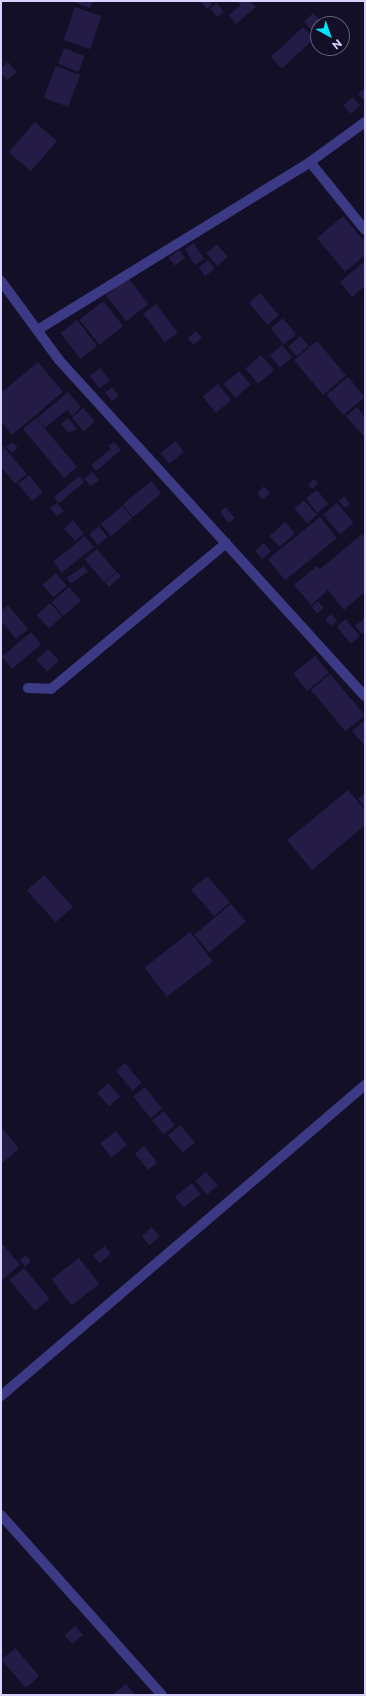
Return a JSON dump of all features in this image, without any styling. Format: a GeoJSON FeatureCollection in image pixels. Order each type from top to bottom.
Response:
{"type":"FeatureCollection","features":[{"type":"Feature","properties":{"kind":"street"},"geometry":{"type":"LineString","coordinates":[[39,329],[310,162],[365,122]]}},
{"type":"Feature","properties":{"kind":"street"},"geometry":{"type":"LineString","coordinates":[[310,162],[365,230]]}},
{"type":"Feature","properties":{"kind":"street"},"geometry":{"type":"LineString","coordinates":[[1,281],[39,329],[59,360],[78,382],[365,696]]}},
{"type":"Feature","properties":{"kind":"street"},"geometry":{"type":"LineString","coordinates":[[28,688],[51,689],[226,543]]}},
{"type":"Feature","properties":{"kind":"street"},"geometry":{"type":"LineString","coordinates":[[1,1396],[365,1085]]}},
{"type":"Feature","properties":{"kind":"street"},"geometry":{"type":"LineString","coordinates":[[1,1515],[162,1695]]}},
{"type":"Feature","properties":{"kind":"building"},"geometry":{"type":"Polygon","coordinates":[[[77,1],[93,1],[90,8],[76,3],[77,1]]]}},
{"type":"Feature","properties":{"kind":"building"},"geometry":{"type":"Polygon","coordinates":[[[200,1],[209,1],[212,4],[207,9],[200,1]]]}},
{"type":"Feature","properties":{"kind":"building"},"geometry":{"type":"Polygon","coordinates":[[[237,1],[250,1],[256,7],[236,24],[229,15],[241,5],[237,1]]]}},
{"type":"Feature","properties":{"kind":"building"},"geometry":{"type":"Polygon","coordinates":[[[217,3],[224,12],[217,17],[210,9],[217,3]]]}},
{"type":"Feature","properties":{"kind":"building"},"geometry":{"type":"Polygon","coordinates":[[[75,7],[101,16],[90,49],[64,40],[75,7]]]}},
{"type":"Feature","properties":{"kind":"building"},"geometry":{"type":"Polygon","coordinates":[[[310,16],[310,28],[304,22],[310,16]]]}},
{"type":"Feature","properties":{"kind":"building"},"geometry":{"type":"Polygon","coordinates":[[[303,27],[310,35],[310,42],[282,69],[271,57],[303,27]]]}},
{"type":"Feature","properties":{"kind":"building"},"geometry":{"type":"Polygon","coordinates":[[[64,48],[85,56],[78,72],[58,64],[64,48]]]}},
{"type":"Feature","properties":{"kind":"building"},"geometry":{"type":"Polygon","coordinates":[[[8,62],[17,72],[7,80],[1,73],[1,68],[8,62]]]}},
{"type":"Feature","properties":{"kind":"building"},"geometry":{"type":"Polygon","coordinates":[[[56,66],[80,75],[68,107],[44,98],[56,66]]]}},
{"type":"Feature","properties":{"kind":"building"},"geometry":{"type":"Polygon","coordinates":[[[365,88],[365,102],[358,94],[365,88]]]}},
{"type":"Feature","properties":{"kind":"building"},"geometry":{"type":"Polygon","coordinates":[[[353,97],[360,105],[350,114],[343,106],[353,97]]]}},
{"type":"Feature","properties":{"kind":"building"},"geometry":{"type":"Polygon","coordinates":[[[35,122],[57,141],[31,171],[9,152],[35,122]]]}},
{"type":"Feature","properties":{"kind":"building"},"geometry":{"type":"Polygon","coordinates":[[[343,216],[365,242],[365,255],[345,272],[317,238],[343,216]]]}},
{"type":"Feature","properties":{"kind":"building"},"geometry":{"type":"Polygon","coordinates":[[[194,243],[204,259],[195,265],[185,249],[194,243]]]}},
{"type":"Feature","properties":{"kind":"building"},"geometry":{"type":"Polygon","coordinates":[[[217,244],[228,257],[217,266],[206,253],[217,244]]]}},
{"type":"Feature","properties":{"kind":"building"},"geometry":{"type":"Polygon","coordinates":[[[179,250],[185,258],[175,266],[169,258],[179,250]]]}},
{"type":"Feature","properties":{"kind":"building"},"geometry":{"type":"Polygon","coordinates":[[[208,260],[215,269],[205,276],[199,267],[208,260]]]}},
{"type":"Feature","properties":{"kind":"building"},"geometry":{"type":"Polygon","coordinates":[[[365,261],[365,286],[352,297],[340,282],[365,261]]]}},
{"type":"Feature","properties":{"kind":"building"},"geometry":{"type":"Polygon","coordinates":[[[128,278],[148,304],[126,321],[106,295],[128,278]]]}},
{"type":"Feature","properties":{"kind":"building"},"geometry":{"type":"Polygon","coordinates":[[[260,293],[279,315],[268,325],[249,303],[260,293]]]}},
{"type":"Feature","properties":{"kind":"building"},"geometry":{"type":"Polygon","coordinates":[[[103,301],[123,326],[100,345],[80,320],[103,301]]]}},
{"type":"Feature","properties":{"kind":"building"},"geometry":{"type":"Polygon","coordinates":[[[156,304],[178,333],[165,342],[143,314],[156,304]]]}},
{"type":"Feature","properties":{"kind":"building"},"geometry":{"type":"Polygon","coordinates":[[[283,318],[296,334],[284,344],[271,328],[283,318]]]}},
{"type":"Feature","properties":{"kind":"building"},"geometry":{"type":"Polygon","coordinates":[[[77,320],[97,346],[81,359],[60,333],[77,320]]]}},
{"type":"Feature","properties":{"kind":"building"},"geometry":{"type":"Polygon","coordinates":[[[196,331],[202,338],[194,345],[188,338],[196,331]]]}},
{"type":"Feature","properties":{"kind":"building"},"geometry":{"type":"Polygon","coordinates":[[[300,336],[309,346],[297,356],[288,347],[300,336]]]}},
{"type":"Feature","properties":{"kind":"building"},"geometry":{"type":"Polygon","coordinates":[[[317,341],[346,375],[323,395],[294,360],[317,341]]]}},
{"type":"Feature","properties":{"kind":"building"},"geometry":{"type":"Polygon","coordinates":[[[282,345],[292,357],[280,368],[270,355],[282,345]]]}},
{"type":"Feature","properties":{"kind":"building"},"geometry":{"type":"Polygon","coordinates":[[[261,355],[274,370],[258,384],[245,369],[261,355]]]}},
{"type":"Feature","properties":{"kind":"building"},"geometry":{"type":"Polygon","coordinates":[[[38,362],[63,392],[12,435],[1,421],[1,393],[38,362]]]}},
{"type":"Feature","properties":{"kind":"building"},"geometry":{"type":"Polygon","coordinates":[[[100,368],[110,381],[100,389],[90,376],[100,368]]]}},
{"type":"Feature","properties":{"kind":"building"},"geometry":{"type":"Polygon","coordinates":[[[239,371],[251,385],[236,398],[224,384],[239,371]]]}},
{"type":"Feature","properties":{"kind":"building"},"geometry":{"type":"Polygon","coordinates":[[[348,377],[365,397],[343,415],[327,395],[348,377]]]}},
{"type":"Feature","properties":{"kind":"building"},"geometry":{"type":"Polygon","coordinates":[[[218,384],[231,400],[216,413],[202,397],[218,384]]]}},
{"type":"Feature","properties":{"kind":"building"},"geometry":{"type":"Polygon","coordinates":[[[112,387],[119,396],[112,401],[105,393],[112,387]]]}},
{"type":"Feature","properties":{"kind":"building"},"geometry":{"type":"Polygon","coordinates":[[[68,392],[81,407],[72,416],[67,410],[45,428],[37,418],[68,392]]]}},
{"type":"Feature","properties":{"kind":"building"},"geometry":{"type":"Polygon","coordinates":[[[357,407],[365,417],[365,438],[346,416],[357,407]]]}},
{"type":"Feature","properties":{"kind":"building"},"geometry":{"type":"Polygon","coordinates":[[[83,408],[95,422],[83,431],[72,418],[83,408]]]}},
{"type":"Feature","properties":{"kind":"building"},"geometry":{"type":"Polygon","coordinates":[[[36,418],[77,467],[64,478],[23,429],[36,418]]]}},
{"type":"Feature","properties":{"kind":"building"},"geometry":{"type":"Polygon","coordinates":[[[68,418],[77,429],[68,433],[61,424],[68,418]]]}},
{"type":"Feature","properties":{"kind":"building"},"geometry":{"type":"Polygon","coordinates":[[[175,441],[184,452],[169,464],[160,453],[175,441]]]}},
{"type":"Feature","properties":{"kind":"building"},"geometry":{"type":"Polygon","coordinates":[[[12,442],[18,448],[12,453],[6,447],[12,442]]]}},
{"type":"Feature","properties":{"kind":"building"},"geometry":{"type":"Polygon","coordinates":[[[114,442],[121,450],[96,471],[91,465],[111,449],[108,446],[114,442]]]}},
{"type":"Feature","properties":{"kind":"building"},"geometry":{"type":"Polygon","coordinates":[[[3,446],[27,474],[15,484],[1,467],[3,446]]]}},
{"type":"Feature","properties":{"kind":"building"},"geometry":{"type":"Polygon","coordinates":[[[93,472],[99,480],[90,487],[84,479],[93,472]]]}},
{"type":"Feature","properties":{"kind":"building"},"geometry":{"type":"Polygon","coordinates":[[[29,475],[43,492],[32,501],[18,484],[29,475]]]}},
{"type":"Feature","properties":{"kind":"building"},"geometry":{"type":"Polygon","coordinates":[[[79,476],[84,482],[59,503],[54,497],[79,476]]]}},
{"type":"Feature","properties":{"kind":"building"},"geometry":{"type":"Polygon","coordinates":[[[314,479],[318,483],[313,489],[308,485],[314,479]]]}},
{"type":"Feature","properties":{"kind":"building"},"geometry":{"type":"Polygon","coordinates":[[[151,481],[161,493],[133,517],[123,505],[151,481]]]}},
{"type":"Feature","properties":{"kind":"building"},"geometry":{"type":"Polygon","coordinates":[[[264,486],[270,493],[262,500],[257,493],[264,486]]]}},
{"type":"Feature","properties":{"kind":"building"},"geometry":{"type":"Polygon","coordinates":[[[317,490],[328,504],[317,513],[306,499],[317,490]]]}},
{"type":"Feature","properties":{"kind":"building"},"geometry":{"type":"Polygon","coordinates":[[[344,496],[350,504],[345,508],[339,501],[344,496]]]}},
{"type":"Feature","properties":{"kind":"building"},"geometry":{"type":"Polygon","coordinates":[[[304,500],[317,515],[307,524],[294,509],[304,500]]]}},
{"type":"Feature","properties":{"kind":"building"},"geometry":{"type":"Polygon","coordinates":[[[57,503],[64,511],[57,516],[50,508],[57,503]]]}},
{"type":"Feature","properties":{"kind":"building"},"geometry":{"type":"Polygon","coordinates":[[[337,503],[354,523],[340,534],[323,515],[337,503]]]}},
{"type":"Feature","properties":{"kind":"building"},"geometry":{"type":"Polygon","coordinates":[[[122,506],[132,518],[111,536],[101,524],[122,506]]]}},
{"type":"Feature","properties":{"kind":"building"},"geometry":{"type":"Polygon","coordinates":[[[226,507],[235,518],[229,523],[220,512],[226,507]]]}},
{"type":"Feature","properties":{"kind":"building"},"geometry":{"type":"Polygon","coordinates":[[[320,517],[337,538],[285,580],[268,559],[320,517]]]}},
{"type":"Feature","properties":{"kind":"building"},"geometry":{"type":"Polygon","coordinates":[[[73,520],[84,534],[75,541],[64,529],[73,520]]]}},
{"type":"Feature","properties":{"kind":"building"},"geometry":{"type":"Polygon","coordinates":[[[285,522],[295,533],[279,547],[269,536],[285,522]]]}},
{"type":"Feature","properties":{"kind":"building"},"geometry":{"type":"Polygon","coordinates":[[[99,526],[108,537],[98,545],[89,534],[99,526]]]}},
{"type":"Feature","properties":{"kind":"building"},"geometry":{"type":"Polygon","coordinates":[[[362,534],[365,538],[365,592],[344,610],[328,590],[311,605],[294,585],[317,566],[320,569],[362,534]]]}},
{"type":"Feature","properties":{"kind":"building"},"geometry":{"type":"Polygon","coordinates":[[[85,536],[94,547],[62,573],[53,562],[85,536]]]}},
{"type":"Feature","properties":{"kind":"building"},"geometry":{"type":"Polygon","coordinates":[[[264,543],[271,551],[262,559],[255,551],[264,543]]]}},
{"type":"Feature","properties":{"kind":"building"},"geometry":{"type":"Polygon","coordinates":[[[97,549],[116,572],[104,582],[85,559],[97,549]]]}},
{"type":"Feature","properties":{"kind":"building"},"geometry":{"type":"Polygon","coordinates":[[[84,566],[88,572],[71,584],[67,578],[84,566]]]}},
{"type":"Feature","properties":{"kind":"building"},"geometry":{"type":"Polygon","coordinates":[[[117,572],[121,576],[109,587],[105,582],[117,572]]]}},
{"type":"Feature","properties":{"kind":"building"},"geometry":{"type":"Polygon","coordinates":[[[56,573],[67,586],[53,598],[42,585],[56,573]]]}},
{"type":"Feature","properties":{"kind":"building"},"geometry":{"type":"Polygon","coordinates":[[[69,587],[81,601],[63,616],[52,602],[69,587]]]}},
{"type":"Feature","properties":{"kind":"building"},"geometry":{"type":"Polygon","coordinates":[[[318,601],[324,608],[317,614],[311,607],[318,601]]]}},
{"type":"Feature","properties":{"kind":"building"},"geometry":{"type":"Polygon","coordinates":[[[50,603],[62,616],[49,628],[37,615],[50,603]]]}},
{"type":"Feature","properties":{"kind":"building"},"geometry":{"type":"Polygon","coordinates":[[[8,605],[28,629],[16,639],[1,621],[1,611],[8,605]]]}},
{"type":"Feature","properties":{"kind":"building"},"geometry":{"type":"Polygon","coordinates":[[[331,614],[337,621],[331,626],[325,619],[331,614]]]}},
{"type":"Feature","properties":{"kind":"building"},"geometry":{"type":"Polygon","coordinates":[[[365,618],[365,632],[362,634],[355,626],[365,618]]]}},
{"type":"Feature","properties":{"kind":"building"},"geometry":{"type":"Polygon","coordinates":[[[346,619],[360,636],[351,644],[337,627],[346,619]]]}},
{"type":"Feature","properties":{"kind":"building"},"geometry":{"type":"Polygon","coordinates":[[[31,632],[41,644],[12,669],[2,656],[31,632]]]}},
{"type":"Feature","properties":{"kind":"building"},"geometry":{"type":"Polygon","coordinates":[[[48,649],[59,661],[47,672],[36,660],[48,649]]]}},
{"type":"Feature","properties":{"kind":"building"},"geometry":{"type":"Polygon","coordinates":[[[315,656],[329,673],[307,691],[293,674],[315,656]]]}},
{"type":"Feature","properties":{"kind":"building"},"geometry":{"type":"Polygon","coordinates":[[[330,674],[365,715],[346,731],[311,690],[330,674]]]}},
{"type":"Feature","properties":{"kind":"building"},"geometry":{"type":"Polygon","coordinates":[[[365,720],[365,746],[352,731],[365,720]]]}},
{"type":"Feature","properties":{"kind":"building"},"geometry":{"type":"Polygon","coordinates":[[[348,790],[365,810],[365,825],[312,870],[287,840],[348,790]]]}},
{"type":"Feature","properties":{"kind":"building"},"geometry":{"type":"Polygon","coordinates":[[[365,793],[365,808],[358,799],[365,793]]]}},
{"type":"Feature","properties":{"kind":"building"},"geometry":{"type":"Polygon","coordinates":[[[44,875],[73,907],[56,922],[27,890],[44,875]]]}},
{"type":"Feature","properties":{"kind":"building"},"geometry":{"type":"Polygon","coordinates":[[[207,876],[230,902],[214,916],[191,890],[207,876]]]}},
{"type":"Feature","properties":{"kind":"building"},"geometry":{"type":"Polygon","coordinates":[[[231,904],[246,922],[209,952],[194,935],[231,904]]]}},
{"type":"Feature","properties":{"kind":"building"},"geometry":{"type":"Polygon","coordinates":[[[190,932],[213,961],[167,997],[144,968],[190,932]]]}},
{"type":"Feature","properties":{"kind":"building"},"geometry":{"type":"Polygon","coordinates":[[[125,1063],[142,1083],[133,1091],[116,1071],[125,1063]]]}},
{"type":"Feature","properties":{"kind":"building"},"geometry":{"type":"Polygon","coordinates":[[[108,1083],[120,1096],[109,1106],[97,1093],[108,1083]]]}},
{"type":"Feature","properties":{"kind":"building"},"geometry":{"type":"Polygon","coordinates":[[[145,1087],[162,1109],[150,1118],[133,1096],[145,1087]]]}},
{"type":"Feature","properties":{"kind":"building"},"geometry":{"type":"Polygon","coordinates":[[[164,1111],[175,1125],[163,1134],[152,1120],[164,1111]]]}},
{"type":"Feature","properties":{"kind":"building"},"geometry":{"type":"Polygon","coordinates":[[[180,1125],[195,1142],[183,1153],[168,1135],[180,1125]]]}},
{"type":"Feature","properties":{"kind":"building"},"geometry":{"type":"Polygon","coordinates":[[[3,1129],[19,1149],[1,1164],[1,1131],[3,1129]]]}},
{"type":"Feature","properties":{"kind":"building"},"geometry":{"type":"Polygon","coordinates":[[[116,1131],[127,1145],[111,1157],[100,1143],[116,1131]]]}},
{"type":"Feature","properties":{"kind":"building"},"geometry":{"type":"Polygon","coordinates":[[[144,1146],[157,1162],[148,1170],[135,1154],[144,1146]]]}},
{"type":"Feature","properties":{"kind":"building"},"geometry":{"type":"Polygon","coordinates":[[[206,1172],[218,1186],[207,1195],[195,1181],[206,1172]]]}},
{"type":"Feature","properties":{"kind":"building"},"geometry":{"type":"Polygon","coordinates":[[[192,1183],[201,1194],[184,1208],[175,1197],[192,1183]]]}},
{"type":"Feature","properties":{"kind":"building"},"geometry":{"type":"Polygon","coordinates":[[[152,1227],[160,1236],[150,1245],[142,1236],[152,1227]]]}},
{"type":"Feature","properties":{"kind":"building"},"geometry":{"type":"Polygon","coordinates":[[[1,1242],[20,1265],[1,1281],[1,1242]]]}},
{"type":"Feature","properties":{"kind":"building"},"geometry":{"type":"Polygon","coordinates":[[[105,1246],[111,1254],[99,1263],[93,1255],[105,1246]]]}},
{"type":"Feature","properties":{"kind":"building"},"geometry":{"type":"Polygon","coordinates":[[[26,1255],[31,1261],[25,1266],[20,1260],[26,1255]]]}},
{"type":"Feature","properties":{"kind":"building"},"geometry":{"type":"Polygon","coordinates":[[[79,1258],[99,1284],[72,1306],[51,1280],[79,1258]]]}},
{"type":"Feature","properties":{"kind":"building"},"geometry":{"type":"Polygon","coordinates":[[[24,1268],[50,1299],[35,1311],[9,1280],[24,1268]]]}},
{"type":"Feature","properties":{"kind":"building"},"geometry":{"type":"Polygon","coordinates":[[[75,1626],[83,1635],[73,1644],[65,1635],[75,1626]]]}},
{"type":"Feature","properties":{"kind":"building"},"geometry":{"type":"Polygon","coordinates":[[[15,1648],[39,1676],[26,1688],[1,1660],[15,1648]]]}},
{"type":"Feature","properties":{"kind":"building"},"geometry":{"type":"Polygon","coordinates":[[[126,1684],[135,1695],[113,1694],[126,1684]]]}}]}
